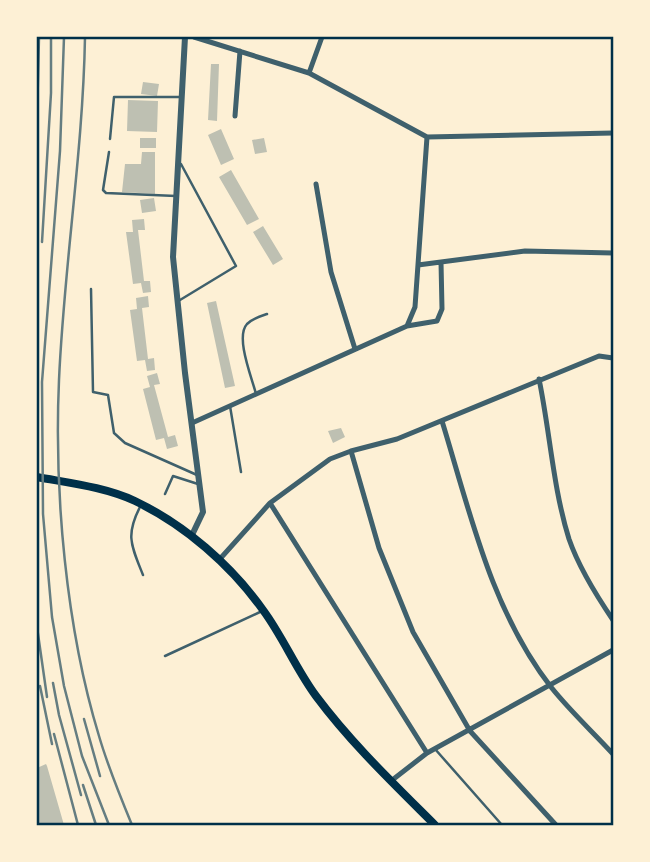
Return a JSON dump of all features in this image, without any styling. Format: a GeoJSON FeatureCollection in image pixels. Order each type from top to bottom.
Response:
{"type":"FeatureCollection","features":[{"type":"Feature","properties":{"kind":"main road"},"geometry":{"type":"LineString","coordinates":[[37,477],[85,486],[141,505],[192,535],[219,560],[263,610],[315,695],[350,737],[435,825]]}},
{"type":"Feature","properties":{"kind":"street"},"geometry":{"type":"LineString","coordinates":[[185,37],[173,257],[203,512],[192,535]]}},
{"type":"Feature","properties":{"kind":"street"},"geometry":{"type":"LineString","coordinates":[[194,37],[212,39],[309,73],[427,137],[613,133]]}},
{"type":"Feature","properties":{"kind":"street"},"geometry":{"type":"LineString","coordinates":[[309,73],[322,37]]}},
{"type":"Feature","properties":{"kind":"street"},"geometry":{"type":"LineString","coordinates":[[236,116],[240,51]]}},
{"type":"Feature","properties":{"kind":"street"},"geometry":{"type":"LineString","coordinates":[[407,326],[415,307],[427,137]]}},
{"type":"Feature","properties":{"kind":"street"},"geometry":{"type":"LineString","coordinates":[[316,184],[331,272],[355,349]]}},
{"type":"Feature","properties":{"kind":"street"},"geometry":{"type":"LineString","coordinates":[[418,265],[525,251],[613,253]]}},
{"type":"Feature","properties":{"kind":"street"},"geometry":{"type":"LineString","coordinates":[[192,423],[407,326],[436,321],[442,309],[441,262]]}},
{"type":"Feature","properties":{"kind":"street"},"geometry":{"type":"LineString","coordinates":[[219,560],[270,503],[330,459],[397,439],[599,356],[613,358]]}},
{"type":"Feature","properties":{"kind":"street"},"geometry":{"type":"LineString","coordinates":[[539,379],[549,424],[556,482],[569,540],[594,593],[613,620]]}},
{"type":"Feature","properties":{"kind":"street"},"geometry":{"type":"LineString","coordinates":[[442,421],[476,539],[496,590],[523,643],[551,687],[613,754]]}},
{"type":"Feature","properties":{"kind":"street"},"geometry":{"type":"LineString","coordinates":[[351,451],[379,548],[413,632],[470,731],[556,825]]}},
{"type":"Feature","properties":{"kind":"street"},"geometry":{"type":"LineString","coordinates":[[270,503],[427,753]]}},
{"type":"Feature","properties":{"kind":"street"},"geometry":{"type":"LineString","coordinates":[[391,781],[427,753],[551,687],[613,650]]}},
{"type":"Feature","properties":{"kind":"lane"},"geometry":{"type":"LineString","coordinates":[[110,139],[114,97],[182,97]]}},
{"type":"Feature","properties":{"kind":"lane"},"geometry":{"type":"LineString","coordinates":[[109,152],[103,190],[106,193],[176,196]]}},
{"type":"Feature","properties":{"kind":"lane"},"geometry":{"type":"LineString","coordinates":[[177,302],[236,266],[178,160]]}},
{"type":"Feature","properties":{"kind":"lane"},"geometry":{"type":"LineString","coordinates":[[91,289],[93,392],[108,395],[114,433],[125,443],[200,476]]}},
{"type":"Feature","properties":{"kind":"lane"},"geometry":{"type":"LineString","coordinates":[[256,394],[244,352],[242,333],[250,321],[267,314]]}},
{"type":"Feature","properties":{"kind":"lane"},"geometry":{"type":"LineString","coordinates":[[230,406],[241,472]]}},
{"type":"Feature","properties":{"kind":"lane"},"geometry":{"type":"LineString","coordinates":[[165,494],[173,476],[201,485]]}},
{"type":"Feature","properties":{"kind":"lane"},"geometry":{"type":"LineString","coordinates":[[141,505],[130,528],[130,538],[143,575]]}},
{"type":"Feature","properties":{"kind":"lane"},"geometry":{"type":"LineString","coordinates":[[165,656],[263,610]]}},
{"type":"Feature","properties":{"kind":"lane"},"geometry":{"type":"LineString","coordinates":[[435,749],[502,825]]}},
{"type":"Feature","properties":{"kind":"building"},"geometry":{"type":"Polygon","coordinates":[[[211,64],[219,64],[217,121],[208,120],[211,64]]]}},
{"type":"Feature","properties":{"kind":"building"},"geometry":{"type":"Polygon","coordinates":[[[143,82],[159,84],[157,96],[141,94],[143,82]]]}},
{"type":"Feature","properties":{"kind":"building"},"geometry":{"type":"Polygon","coordinates":[[[128,100],[158,101],[157,132],[127,131],[128,100]]]}},
{"type":"Feature","properties":{"kind":"building"},"geometry":{"type":"Polygon","coordinates":[[[221,129],[234,159],[221,165],[208,135],[221,129]]]}},
{"type":"Feature","properties":{"kind":"building"},"geometry":{"type":"Polygon","coordinates":[[[140,138],[156,138],[156,148],[140,148],[140,138]]]}},
{"type":"Feature","properties":{"kind":"building"},"geometry":{"type":"Polygon","coordinates":[[[264,138],[267,152],[255,154],[252,140],[264,138]]]}},
{"type":"Feature","properties":{"kind":"building"},"geometry":{"type":"Polygon","coordinates":[[[142,152],[155,152],[155,194],[122,192],[125,164],[141,164],[142,152]]]}},
{"type":"Feature","properties":{"kind":"building"},"geometry":{"type":"Polygon","coordinates":[[[231,170],[259,219],[247,225],[219,177],[231,170]]]}},
{"type":"Feature","properties":{"kind":"building"},"geometry":{"type":"Polygon","coordinates":[[[154,198],[156,211],[142,213],[140,200],[154,198]]]}},
{"type":"Feature","properties":{"kind":"building"},"geometry":{"type":"Polygon","coordinates":[[[144,219],[145,230],[138,230],[144,281],[150,281],[151,292],[143,293],[141,283],[133,284],[126,232],[133,232],[132,220],[144,219]]]}},
{"type":"Feature","properties":{"kind":"building"},"geometry":{"type":"Polygon","coordinates":[[[263,226],[283,259],[273,265],[253,232],[263,226]]]}},
{"type":"Feature","properties":{"kind":"building"},"geometry":{"type":"Polygon","coordinates":[[[148,296],[149,307],[142,308],[148,359],[154,358],[155,370],[147,371],[145,360],[137,361],[130,310],[137,309],[136,298],[148,296]]]}},
{"type":"Feature","properties":{"kind":"building"},"geometry":{"type":"Polygon","coordinates":[[[216,301],[235,386],[225,388],[207,303],[216,301]]]}},
{"type":"Feature","properties":{"kind":"building"},"geometry":{"type":"Polygon","coordinates":[[[157,373],[160,384],[154,385],[168,437],[175,435],[178,446],[167,449],[164,438],[156,440],[143,389],[150,387],[147,376],[157,373]]]}},
{"type":"Feature","properties":{"kind":"building"},"geometry":{"type":"Polygon","coordinates":[[[341,428],[345,437],[333,443],[328,431],[341,428]]]}},
{"type":"Feature","properties":{"kind":"building"},"geometry":{"type":"Polygon","coordinates":[[[46,764],[64,825],[37,825],[37,768],[46,764]]]}},
{"type":"Feature","properties":{"kind":"railway"},"geometry":{"type":"LineString","coordinates":[[37,119],[39,37]]}},
{"type":"Feature","properties":{"kind":"railway"},"geometry":{"type":"LineString","coordinates":[[42,242],[51,93],[51,37]]}},
{"type":"Feature","properties":{"kind":"railway"},"geometry":{"type":"LineString","coordinates":[[64,37],[60,151],[42,382],[43,514],[52,617],[64,686],[82,756],[109,825]]}},
{"type":"Feature","properties":{"kind":"railway"},"geometry":{"type":"LineString","coordinates":[[85,37],[81,123],[59,380],[58,468],[65,560],[78,651],[106,759],[132,825]]}},
{"type":"Feature","properties":{"kind":"railway"},"geometry":{"type":"LineString","coordinates":[[37,627],[47,697]]}},
{"type":"Feature","properties":{"kind":"railway"},"geometry":{"type":"LineString","coordinates":[[53,683],[81,795]]}},
{"type":"Feature","properties":{"kind":"railway"},"geometry":{"type":"LineString","coordinates":[[40,686],[52,744]]}},
{"type":"Feature","properties":{"kind":"railway"},"geometry":{"type":"LineString","coordinates":[[84,719],[100,776]]}},
{"type":"Feature","properties":{"kind":"railway"},"geometry":{"type":"LineString","coordinates":[[54,734],[78,825]]}},
{"type":"Feature","properties":{"kind":"railway"},"geometry":{"type":"LineString","coordinates":[[83,785],[96,825]]}}]}
